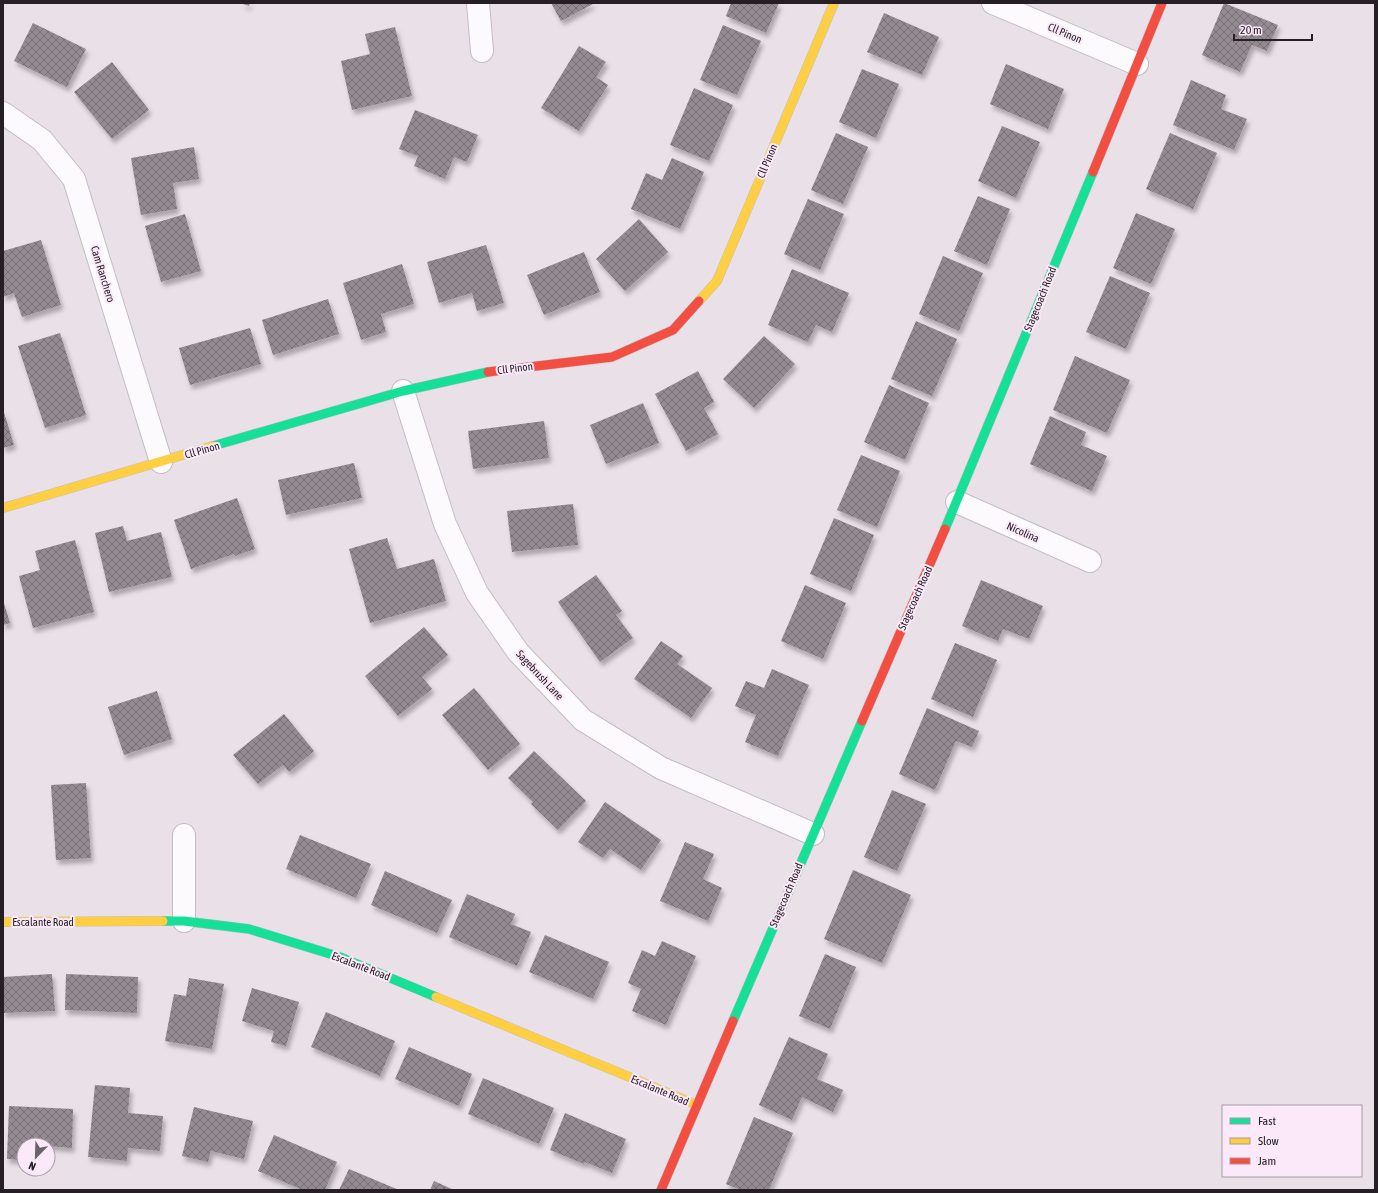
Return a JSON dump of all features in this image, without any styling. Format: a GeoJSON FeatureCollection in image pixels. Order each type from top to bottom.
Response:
{"type":"FeatureCollection","features":[{"type":"Feature","properties":{"kind":"street"},"geometry":{"type":"LineString","coordinates":[[478,3],[482,51]]}},
{"type":"Feature","properties":{"kind":"street","name":"Cll Pinon"},"geometry":{"type":"LineString","coordinates":[[3,508],[403,391],[488,372],[612,357],[673,330],[717,281],[834,3]]}},
{"type":"Feature","properties":{"kind":"street","name":"Cll Pinon"},"geometry":{"type":"LineString","coordinates":[[993,3],[1137,64]]}},
{"type":"Feature","properties":{"kind":"street","name":"Stagecoach Road"},"geometry":{"type":"LineString","coordinates":[[661,1190],[957,502],[1162,3]]}},
{"type":"Feature","properties":{"kind":"street","name":"Cam Ranchero"},"geometry":{"type":"LineString","coordinates":[[3,113],[42,140],[74,179],[161,462]]}},
{"type":"Feature","properties":{"kind":"street","name":"Sagebrush Lane"},"geometry":{"type":"LineString","coordinates":[[403,391],[445,524],[477,593],[518,652],[583,720],[661,768],[813,834]]}},
{"type":"Feature","properties":{"kind":"street","name":"Nicolina"},"geometry":{"type":"LineString","coordinates":[[957,502],[1090,561]]}},
{"type":"Feature","properties":{"kind":"street"},"geometry":{"type":"LineString","coordinates":[[184,835],[184,921]]}},
{"type":"Feature","properties":{"kind":"street","name":"Escalante Road"},"geometry":{"type":"LineString","coordinates":[[3,922],[184,921],[249,930],[340,957],[697,1105]]}},
{"type":"Feature","properties":{"kind":"building"},"geometry":{"type":"Polygon","coordinates":[[[240,3],[250,3],[249,6],[240,3]]]}},
{"type":"Feature","properties":{"kind":"building"},"geometry":{"type":"Polygon","coordinates":[[[551,3],[595,3],[561,21],[551,3]]]}},
{"type":"Feature","properties":{"kind":"building"},"geometry":{"type":"Polygon","coordinates":[[[731,3],[779,3],[766,33],[726,16],[731,3]]]}},
{"type":"Feature","properties":{"kind":"building"},"geometry":{"type":"Polygon","coordinates":[[[1224,3],[1278,25],[1267,51],[1252,45],[1240,72],[1202,55],[1224,3]]]}},
{"type":"Feature","properties":{"kind":"building"},"geometry":{"type":"Polygon","coordinates":[[[884,13],[939,37],[922,75],[867,52],[884,13]]]}},
{"type":"Feature","properties":{"kind":"building"},"geometry":{"type":"Polygon","coordinates":[[[33,23],[86,49],[67,87],[14,61],[33,23]]]}},
{"type":"Feature","properties":{"kind":"building"},"geometry":{"type":"Polygon","coordinates":[[[723,25],[761,41],[737,95],[700,80],[723,25]]]}},
{"type":"Feature","properties":{"kind":"building"},"geometry":{"type":"Polygon","coordinates":[[[395,27],[412,96],[352,110],[341,61],[370,54],[365,34],[395,27]]]}},
{"type":"Feature","properties":{"kind":"building"},"geometry":{"type":"Polygon","coordinates":[[[579,46],[606,62],[596,77],[608,85],[579,131],[541,108],[579,46]]]}},
{"type":"Feature","properties":{"kind":"building"},"geometry":{"type":"Polygon","coordinates":[[[112,62],[149,110],[112,139],[74,92],[112,62]]]}},
{"type":"Feature","properties":{"kind":"building"},"geometry":{"type":"Polygon","coordinates":[[[1006,64],[1064,89],[1048,129],[990,104],[1006,64]]]}},
{"type":"Feature","properties":{"kind":"building"},"geometry":{"type":"Polygon","coordinates":[[[862,69],[899,84],[876,138],[839,122],[862,69]]]}},
{"type":"Feature","properties":{"kind":"building"},"geometry":{"type":"Polygon","coordinates":[[[1191,80],[1226,95],[1221,109],[1247,119],[1234,150],[1173,125],[1191,80]]]}},
{"type":"Feature","properties":{"kind":"building"},"geometry":{"type":"Polygon","coordinates":[[[694,88],[733,105],[709,161],[670,145],[694,88]]]}},
{"type":"Feature","properties":{"kind":"building"},"geometry":{"type":"Polygon","coordinates":[[[415,110],[478,135],[467,162],[454,157],[445,179],[414,166],[418,156],[399,149],[415,110]]]}},
{"type":"Feature","properties":{"kind":"building"},"geometry":{"type":"Polygon","coordinates":[[[1002,126],[1040,142],[1016,198],[978,181],[1002,126]]]}},
{"type":"Feature","properties":{"kind":"building"},"geometry":{"type":"Polygon","coordinates":[[[836,133],[868,147],[843,204],[811,190],[836,133]]]}},
{"type":"Feature","properties":{"kind":"building"},"geometry":{"type":"Polygon","coordinates":[[[1170,133],[1217,153],[1193,209],[1146,189],[1170,133]]]}},
{"type":"Feature","properties":{"kind":"building"},"geometry":{"type":"Polygon","coordinates":[[[194,147],[199,179],[173,183],[177,209],[141,215],[131,158],[194,147]]]}},
{"type":"Feature","properties":{"kind":"building"},"geometry":{"type":"Polygon","coordinates":[[[672,158],[704,172],[680,229],[631,209],[646,173],[662,180],[672,158]]]}},
{"type":"Feature","properties":{"kind":"building"},"geometry":{"type":"Polygon","coordinates":[[[978,196],[1010,209],[987,265],[954,251],[978,196]]]}},
{"type":"Feature","properties":{"kind":"building"},"geometry":{"type":"Polygon","coordinates":[[[808,199],[844,214],[820,270],[784,254],[808,199]]]}},
{"type":"Feature","properties":{"kind":"building"},"geometry":{"type":"Polygon","coordinates":[[[1136,213],[1175,229],[1151,284],[1113,268],[1136,213]]]}},
{"type":"Feature","properties":{"kind":"building"},"geometry":{"type":"Polygon","coordinates":[[[185,214],[201,271],[161,282],[145,226],[185,214]]]}},
{"type":"Feature","properties":{"kind":"building"},"geometry":{"type":"Polygon","coordinates":[[[639,219],[668,252],[625,291],[596,259],[639,219]]]}},
{"type":"Feature","properties":{"kind":"building"},"geometry":{"type":"Polygon","coordinates":[[[41,240],[61,305],[22,317],[14,293],[3,297],[3,251],[41,240]]]}},
{"type":"Feature","properties":{"kind":"building"},"geometry":{"type":"Polygon","coordinates":[[[486,245],[504,303],[477,311],[472,293],[439,303],[427,262],[486,245]]]}},
{"type":"Feature","properties":{"kind":"building"},"geometry":{"type":"Polygon","coordinates":[[[584,252],[600,292],[544,315],[527,275],[584,252]]]}},
{"type":"Feature","properties":{"kind":"building"},"geometry":{"type":"Polygon","coordinates":[[[943,256],[983,273],[959,331],[919,314],[943,256]]]}},
{"type":"Feature","properties":{"kind":"building"},"geometry":{"type":"Polygon","coordinates":[[[402,264],[414,304],[381,314],[386,332],[361,340],[343,283],[402,264]]]}},
{"type":"Feature","properties":{"kind":"building"},"geometry":{"type":"Polygon","coordinates":[[[792,269],[849,293],[832,332],[816,325],[808,342],[768,325],[792,269]]]}},
{"type":"Feature","properties":{"kind":"building"},"geometry":{"type":"Polygon","coordinates":[[[1110,276],[1150,293],[1126,349],[1086,332],[1110,276]]]}},
{"type":"Feature","properties":{"kind":"building"},"geometry":{"type":"Polygon","coordinates":[[[328,299],[339,334],[273,355],[262,320],[328,299]]]}},
{"type":"Feature","properties":{"kind":"building"},"geometry":{"type":"Polygon","coordinates":[[[916,321],[957,339],[932,396],[891,379],[916,321]]]}},
{"type":"Feature","properties":{"kind":"building"},"geometry":{"type":"Polygon","coordinates":[[[250,328],[261,364],[190,385],[179,348],[250,328]]]}},
{"type":"Feature","properties":{"kind":"building"},"geometry":{"type":"Polygon","coordinates":[[[60,333],[86,415],[45,428],[18,346],[60,333]]]}},
{"type":"Feature","properties":{"kind":"building"},"geometry":{"type":"Polygon","coordinates":[[[764,336],[795,364],[754,408],[723,379],[764,336]]]}},
{"type":"Feature","properties":{"kind":"building"},"geometry":{"type":"Polygon","coordinates":[[[1075,356],[1130,380],[1107,433],[1053,410],[1075,356]]]}},
{"type":"Feature","properties":{"kind":"building"},"geometry":{"type":"Polygon","coordinates":[[[698,371],[714,402],[704,408],[718,434],[686,451],[655,394],[698,371]]]}},
{"type":"Feature","properties":{"kind":"building"},"geometry":{"type":"Polygon","coordinates":[[[889,385],[929,403],[905,460],[864,442],[889,385]]]}},
{"type":"Feature","properties":{"kind":"building"},"geometry":{"type":"Polygon","coordinates":[[[643,403],[659,443],[606,464],[590,425],[643,403]]]}},
{"type":"Feature","properties":{"kind":"building"},"geometry":{"type":"Polygon","coordinates":[[[3,409],[14,445],[3,448],[3,409]]]}},
{"type":"Feature","properties":{"kind":"building"},"geometry":{"type":"Polygon","coordinates":[[[1050,416],[1086,432],[1081,445],[1107,456],[1092,491],[1030,464],[1050,416]]]}},
{"type":"Feature","properties":{"kind":"building"},"geometry":{"type":"Polygon","coordinates":[[[544,421],[549,458],[473,469],[468,431],[544,421]]]}},
{"type":"Feature","properties":{"kind":"building"},"geometry":{"type":"Polygon","coordinates":[[[861,455],[900,471],[877,527],[837,510],[861,455]]]}},
{"type":"Feature","properties":{"kind":"building"},"geometry":{"type":"Polygon","coordinates":[[[354,463],[362,498],[286,515],[278,480],[354,463]]]}},
{"type":"Feature","properties":{"kind":"building"},"geometry":{"type":"Polygon","coordinates":[[[237,498],[255,549],[235,556],[234,554],[191,569],[174,520],[237,498]]]}},
{"type":"Feature","properties":{"kind":"building"},"geometry":{"type":"Polygon","coordinates":[[[573,504],[578,545],[512,552],[507,511],[573,504]]]}},
{"type":"Feature","properties":{"kind":"building"},"geometry":{"type":"Polygon","coordinates":[[[834,518],[874,535],[851,591],[810,574],[834,518]]]}},
{"type":"Feature","properties":{"kind":"building"},"geometry":{"type":"Polygon","coordinates":[[[123,526],[127,541],[161,532],[172,577],[109,592],[95,533],[123,526]]]}},
{"type":"Feature","properties":{"kind":"building"},"geometry":{"type":"Polygon","coordinates":[[[387,538],[397,569],[434,559],[446,601],[370,623],[349,549],[387,538]]]}},
{"type":"Feature","properties":{"kind":"building"},"geometry":{"type":"Polygon","coordinates":[[[75,540],[94,612],[33,628],[19,576],[40,570],[35,551],[75,540]]]}},
{"type":"Feature","properties":{"kind":"building"},"geometry":{"type":"Polygon","coordinates":[[[596,575],[622,611],[616,615],[633,638],[600,662],[558,602],[596,575]]]}},
{"type":"Feature","properties":{"kind":"building"},"geometry":{"type":"Polygon","coordinates":[[[981,580],[1043,606],[1029,639],[1003,629],[998,641],[962,626],[981,580]]]}},
{"type":"Feature","properties":{"kind":"building"},"geometry":{"type":"Polygon","coordinates":[[[805,585],[846,603],[823,659],[781,641],[805,585]]]}},
{"type":"Feature","properties":{"kind":"building"},"geometry":{"type":"Polygon","coordinates":[[[3,600],[10,623],[3,625],[3,600]]]}},
{"type":"Feature","properties":{"kind":"building"},"geometry":{"type":"Polygon","coordinates":[[[424,627],[448,655],[422,677],[432,689],[398,716],[365,676],[424,627]]]}},
{"type":"Feature","properties":{"kind":"building"},"geometry":{"type":"Polygon","coordinates":[[[661,641],[683,656],[677,664],[712,688],[691,718],[634,679],[661,641]]]}},
{"type":"Feature","properties":{"kind":"building"},"geometry":{"type":"Polygon","coordinates":[[[955,643],[997,660],[973,717],[931,699],[955,643]]]}},
{"type":"Feature","properties":{"kind":"building"},"geometry":{"type":"Polygon","coordinates":[[[772,669],[809,685],[778,756],[745,742],[756,715],[735,706],[746,681],[764,688],[772,669]]]}},
{"type":"Feature","properties":{"kind":"building"},"geometry":{"type":"Polygon","coordinates":[[[474,688],[520,744],[488,770],[442,715],[474,688]]]}},
{"type":"Feature","properties":{"kind":"building"},"geometry":{"type":"Polygon","coordinates":[[[157,691],[172,739],[124,755],[108,707],[157,691]]]}},
{"type":"Feature","properties":{"kind":"building"},"geometry":{"type":"Polygon","coordinates":[[[927,708],[979,731],[972,747],[956,741],[935,790],[899,774],[927,708]]]}},
{"type":"Feature","properties":{"kind":"building"},"geometry":{"type":"Polygon","coordinates":[[[284,714],[314,751],[289,772],[283,765],[258,784],[233,755],[284,714]]]}},
{"type":"Feature","properties":{"kind":"building"},"geometry":{"type":"Polygon","coordinates":[[[534,751],[586,801],[558,830],[531,804],[533,802],[508,778],[534,751]]]}},
{"type":"Feature","properties":{"kind":"building"},"geometry":{"type":"Polygon","coordinates":[[[86,783],[91,858],[56,860],[51,785],[86,783]]]}},
{"type":"Feature","properties":{"kind":"building"},"geometry":{"type":"Polygon","coordinates":[[[892,790],[926,804],[897,871],[864,857],[892,790]]]}},
{"type":"Feature","properties":{"kind":"building"},"geometry":{"type":"Polygon","coordinates":[[[605,802],[661,840],[641,870],[610,849],[603,858],[578,842],[605,802]]]}},
{"type":"Feature","properties":{"kind":"building"},"geometry":{"type":"Polygon","coordinates":[[[300,835],[371,864],[356,898],[286,869],[300,835]]]}},
{"type":"Feature","properties":{"kind":"building"},"geometry":{"type":"Polygon","coordinates":[[[685,842],[714,854],[703,879],[722,888],[708,921],[660,901],[685,842]]]}},
{"type":"Feature","properties":{"kind":"building"},"geometry":{"type":"Polygon","coordinates":[[[853,870],[911,895],[882,963],[824,939],[853,870]]]}},
{"type":"Feature","properties":{"kind":"building"},"geometry":{"type":"Polygon","coordinates":[[[385,871],[452,900],[437,933],[371,905],[385,871]]]}},
{"type":"Feature","properties":{"kind":"building"},"geometry":{"type":"Polygon","coordinates":[[[467,894],[515,914],[511,924],[531,932],[517,966],[449,937],[467,894]]]}},
{"type":"Feature","properties":{"kind":"building"},"geometry":{"type":"Polygon","coordinates":[[[545,935],[609,962],[593,999],[529,972],[545,935]]]}},
{"type":"Feature","properties":{"kind":"building"},"geometry":{"type":"Polygon","coordinates":[[[662,941],[696,956],[666,1025],[632,1011],[641,989],[628,983],[642,950],[655,956],[662,941]]]}},
{"type":"Feature","properties":{"kind":"building"},"geometry":{"type":"Polygon","coordinates":[[[825,954],[856,967],[830,1029],[799,1016],[825,954]]]}},
{"type":"Feature","properties":{"kind":"building"},"geometry":{"type":"Polygon","coordinates":[[[52,974],[55,1011],[3,1013],[3,977],[52,974]]]}},
{"type":"Feature","properties":{"kind":"building"},"geometry":{"type":"Polygon","coordinates":[[[66,974],[138,977],[137,1013],[65,1010],[66,974]]]}},
{"type":"Feature","properties":{"kind":"building"},"geometry":{"type":"Polygon","coordinates":[[[189,978],[224,984],[212,1049],[165,1041],[174,994],[186,996],[189,978]]]}},
{"type":"Feature","properties":{"kind":"building"},"geometry":{"type":"Polygon","coordinates":[[[252,988],[299,1002],[286,1046],[271,1042],[274,1031],[242,1021],[252,988]]]}},
{"type":"Feature","properties":{"kind":"building"},"geometry":{"type":"Polygon","coordinates":[[[326,1012],[395,1041],[380,1076],[311,1047],[326,1012]]]}},
{"type":"Feature","properties":{"kind":"building"},"geometry":{"type":"Polygon","coordinates":[[[789,1037],[828,1054],[817,1079],[843,1090],[833,1112],[802,1097],[792,1120],[759,1105],[789,1037]]]}},
{"type":"Feature","properties":{"kind":"building"},"geometry":{"type":"Polygon","coordinates":[[[409,1047],[472,1074],[459,1106],[395,1079],[409,1047]]]}},
{"type":"Feature","properties":{"kind":"building"},"geometry":{"type":"Polygon","coordinates":[[[483,1078],[554,1108],[539,1144],[468,1114],[483,1078]]]}},
{"type":"Feature","properties":{"kind":"building"},"geometry":{"type":"Polygon","coordinates":[[[95,1085],[130,1088],[128,1113],[163,1116],[160,1151],[128,1148],[127,1161],[88,1157],[95,1085]]]}},
{"type":"Feature","properties":{"kind":"building"},"geometry":{"type":"Polygon","coordinates":[[[9,1106],[73,1109],[72,1148],[56,1147],[56,1137],[16,1137],[16,1160],[7,1159],[9,1106]]]}},
{"type":"Feature","properties":{"kind":"building"},"geometry":{"type":"Polygon","coordinates":[[[194,1107],[253,1121],[244,1159],[211,1151],[208,1162],[182,1156],[194,1107]]]}},
{"type":"Feature","properties":{"kind":"building"},"geometry":{"type":"Polygon","coordinates":[[[565,1113],[626,1139],[612,1173],[585,1162],[584,1164],[550,1150],[565,1113]]]}},
{"type":"Feature","properties":{"kind":"building"},"geometry":{"type":"Polygon","coordinates":[[[754,1117],[793,1133],[769,1190],[741,1190],[726,1184],[754,1117]]]}},
{"type":"Feature","properties":{"kind":"building"},"geometry":{"type":"Polygon","coordinates":[[[274,1135],[337,1162],[325,1190],[303,1190],[258,1171],[274,1135]]]}},
{"type":"Feature","properties":{"kind":"building"},"geometry":{"type":"Polygon","coordinates":[[[349,1169],[399,1190],[339,1190],[349,1169]]]}},
{"type":"Feature","properties":{"kind":"building"},"geometry":{"type":"Polygon","coordinates":[[[434,1181],[454,1190],[430,1190],[434,1181]]]}},
{"type":"Feature","properties":{"kind":"traffic: fast"},"geometry":{"type":"LineString","coordinates":[[945,529],[1093,172]]}},
{"type":"Feature","properties":{"kind":"traffic: fast"},"geometry":{"type":"LineString","coordinates":[[213,446],[403,391],[488,372]]}},
{"type":"Feature","properties":{"kind":"traffic: fast"},"geometry":{"type":"LineString","coordinates":[[733,1021],[862,721]]}},
{"type":"Feature","properties":{"kind":"traffic: fast"},"geometry":{"type":"LineString","coordinates":[[163,921],[184,921],[249,929],[340,957],[436,997]]}},
{"type":"Feature","properties":{"kind":"traffic: slow"},"geometry":{"type":"LineString","coordinates":[[699,301],[717,281],[834,3]]}},
{"type":"Feature","properties":{"kind":"traffic: slow"},"geometry":{"type":"LineString","coordinates":[[3,508],[213,446]]}},
{"type":"Feature","properties":{"kind":"traffic: slow"},"geometry":{"type":"LineString","coordinates":[[3,922],[163,921]]}},
{"type":"Feature","properties":{"kind":"traffic: slow"},"geometry":{"type":"LineString","coordinates":[[436,997],[697,1105]]}},
{"type":"Feature","properties":{"kind":"traffic: jam"},"geometry":{"type":"LineString","coordinates":[[1093,172],[1162,3]]}},
{"type":"Feature","properties":{"kind":"traffic: jam"},"geometry":{"type":"LineString","coordinates":[[488,372],[612,357],[673,330],[699,301]]}},
{"type":"Feature","properties":{"kind":"traffic: jam"},"geometry":{"type":"LineString","coordinates":[[862,721],[945,529]]}},
{"type":"Feature","properties":{"kind":"traffic: jam"},"geometry":{"type":"LineString","coordinates":[[661,1190],[733,1021]]}}]}
